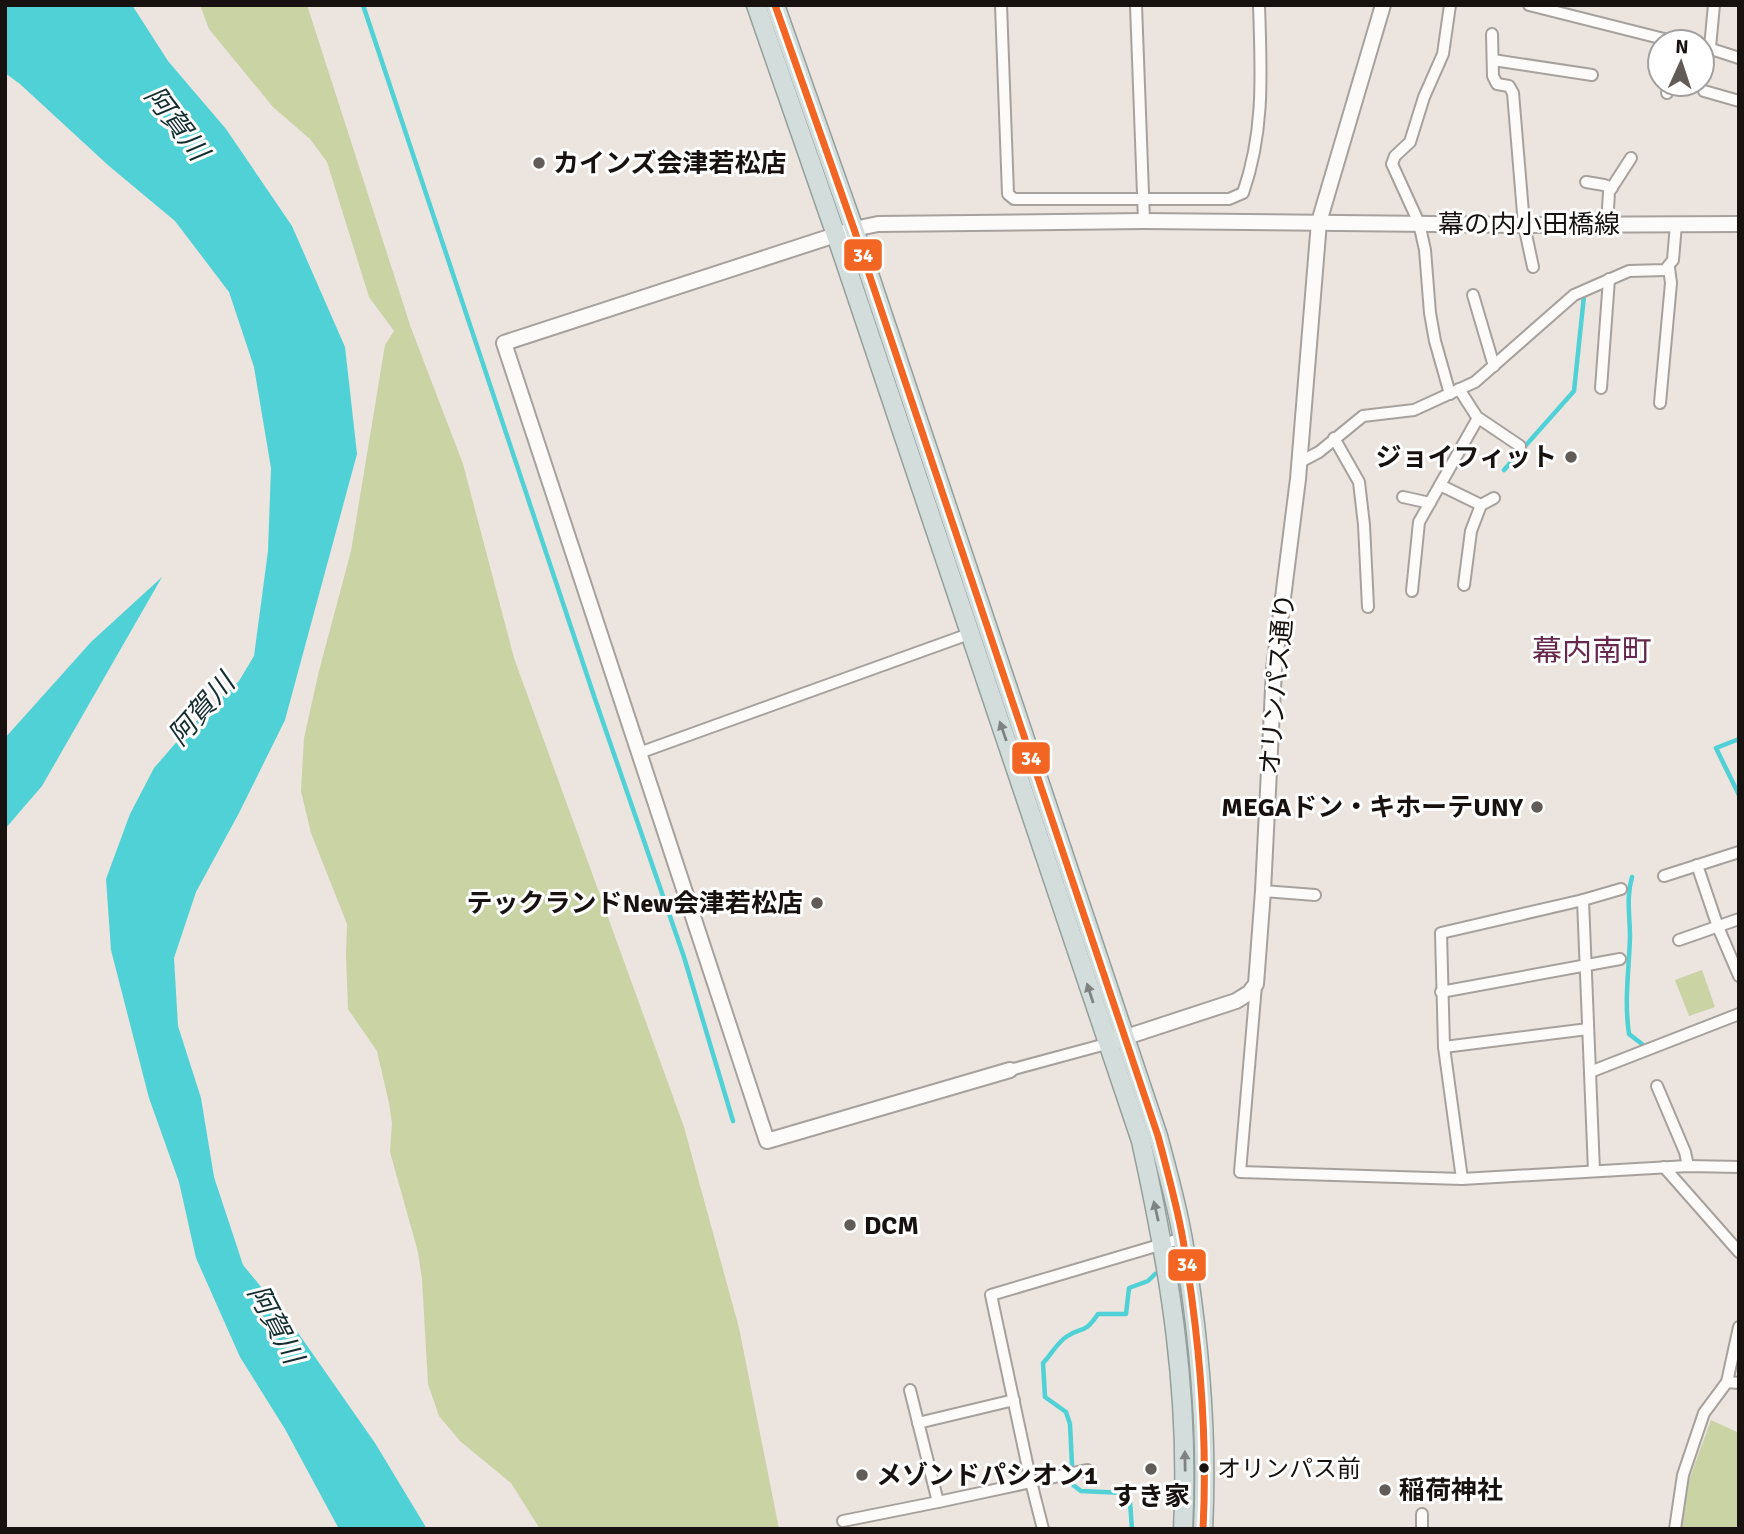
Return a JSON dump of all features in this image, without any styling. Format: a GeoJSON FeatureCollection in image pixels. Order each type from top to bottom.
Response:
{"type":"FeatureCollection","features":[{"type":"Feature","properties":{"kind":"highway"},"geometry":{"type":"LineString","coordinates":[[756,5],[836,235],[1140,1142],[1163,1243],[1179,1358],[1184,1424],[1183,1529]]}},
{"type":"Feature","properties":{"kind":"highway"},"geometry":{"type":"LineString","coordinates":[[775,5],[854,229],[1158,1136],[1183,1238],[1204,1423],[1203,1529]]}},
{"type":"Feature","properties":{"kind":"street"},"geometry":{"type":"LineString","coordinates":[[1001,5],[1008,194],[1014,199],[1229,199],[1243,193],[1253,164],[1261,117],[1259,5]]}},
{"type":"Feature","properties":{"kind":"street"},"geometry":{"type":"LineString","coordinates":[[1136,5],[1144,221]]}},
{"type":"Feature","properties":{"kind":"street","name":"オリンパス通り"},"geometry":{"type":"LineString","coordinates":[[1256,984],[1264,891],[1274,670],[1300,462],[1318,222],[1383,5]]}},
{"type":"Feature","properties":{"kind":"street"},"geometry":{"type":"LineString","coordinates":[[1450,5],[1443,54],[1424,97],[1410,142],[1395,156],[1392,164],[1419,223],[1425,250],[1434,341],[1455,391],[1478,418],[1520,446]]}},
{"type":"Feature","properties":{"kind":"street"},"geometry":{"type":"LineString","coordinates":[[1710,28],[1714,5]]}},
{"type":"Feature","properties":{"kind":"street"},"geometry":{"type":"LineString","coordinates":[[1537,6],[1646,34]]}},
{"type":"Feature","properties":{"kind":"street"},"geometry":{"type":"LineString","coordinates":[[1492,34],[1493,76],[1497,84],[1509,86],[1513,93],[1524,225],[1533,267]]}},
{"type":"Feature","properties":{"kind":"street"},"geometry":{"type":"LineString","coordinates":[[1716,50],[1739,58]]}},
{"type":"Feature","properties":{"kind":"street"},"geometry":{"type":"LineString","coordinates":[[1493,60],[1592,75]]}},
{"type":"Feature","properties":{"kind":"street"},"geometry":{"type":"LineString","coordinates":[[1716,95],[1739,101]]}},
{"type":"Feature","properties":{"kind":"street"},"geometry":{"type":"LineString","coordinates":[[1607,225],[1612,188],[1631,158]]}},
{"type":"Feature","properties":{"kind":"street"},"geometry":{"type":"LineString","coordinates":[[1586,182],[1612,188]]}},
{"type":"Feature","properties":{"kind":"street","name":"幕の内小田橋線"},"geometry":{"type":"LineString","coordinates":[[639,752],[503,343],[854,229],[878,224],[1144,221],[1739,224]]}},
{"type":"Feature","properties":{"kind":"street"},"geometry":{"type":"LineString","coordinates":[[1660,404],[1671,283],[1669,268],[1674,257],[1676,224]]}},
{"type":"Feature","properties":{"kind":"street"},"geometry":{"type":"LineString","coordinates":[[1300,462],[1319,452],[1363,416],[1414,410],[1475,382],[1574,295],[1629,271],[1662,271],[1669,268]]}},
{"type":"Feature","properties":{"kind":"street"},"geometry":{"type":"LineString","coordinates":[[1601,388],[1609,279]]}},
{"type":"Feature","properties":{"kind":"street"},"geometry":{"type":"LineString","coordinates":[[1473,295],[1494,366]]}},
{"type":"Feature","properties":{"kind":"street"},"geometry":{"type":"LineString","coordinates":[[1412,591],[1419,522],[1478,418]]}},
{"type":"Feature","properties":{"kind":"street"},"geometry":{"type":"LineString","coordinates":[[1334,438],[1359,482],[1368,607]]}},
{"type":"Feature","properties":{"kind":"street"},"geometry":{"type":"LineString","coordinates":[[1440,485],[1481,505]]}},
{"type":"Feature","properties":{"kind":"street"},"geometry":{"type":"LineString","coordinates":[[1403,497],[1430,503]]}},
{"type":"Feature","properties":{"kind":"street"},"geometry":{"type":"LineString","coordinates":[[1464,585],[1471,531],[1481,505],[1494,498]]}},
{"type":"Feature","properties":{"kind":"street"},"geometry":{"type":"LineString","coordinates":[[969,634],[639,752],[767,1142],[1106,1044],[1236,1001],[1249,993],[1256,984]]}},
{"type":"Feature","properties":{"kind":"street"},"geometry":{"type":"LineString","coordinates":[[1664,876],[1739,852]]}},
{"type":"Feature","properties":{"kind":"street"},"geometry":{"type":"LineString","coordinates":[[1697,865],[1718,927],[1739,976]]}},
{"type":"Feature","properties":{"kind":"street"},"geometry":{"type":"LineString","coordinates":[[1462,1179],[1444,1047],[1441,933],[1621,889]]}},
{"type":"Feature","properties":{"kind":"street"},"geometry":{"type":"LineString","coordinates":[[1264,891],[1315,895]]}},
{"type":"Feature","properties":{"kind":"street"},"geometry":{"type":"LineString","coordinates":[[1583,900],[1594,1171]]}},
{"type":"Feature","properties":{"kind":"street"},"geometry":{"type":"LineString","coordinates":[[1679,940],[1739,919]]}},
{"type":"Feature","properties":{"kind":"street"},"geometry":{"type":"LineString","coordinates":[[1441,992],[1620,958]]}},
{"type":"Feature","properties":{"kind":"street"},"geometry":{"type":"LineString","coordinates":[[1256,984],[1240,1172],[1462,1179],[1664,1167],[1739,1167]]}},
{"type":"Feature","properties":{"kind":"street"},"geometry":{"type":"LineString","coordinates":[[1590,1072],[1739,1014]]}},
{"type":"Feature","properties":{"kind":"street"},"geometry":{"type":"LineString","coordinates":[[1444,1047],[1588,1029]]}},
{"type":"Feature","properties":{"kind":"street"},"geometry":{"type":"LineString","coordinates":[[1657,1086],[1685,1152],[1688,1166]]}},
{"type":"Feature","properties":{"kind":"street"},"geometry":{"type":"LineString","coordinates":[[1664,1167],[1735,1241],[1739,1252]]}},
{"type":"Feature","properties":{"kind":"street"},"geometry":{"type":"LineString","coordinates":[[1043,1529],[991,1294],[1183,1238]]}},
{"type":"Feature","properties":{"kind":"street"},"geometry":{"type":"LineString","coordinates":[[1675,1529],[1683,1475],[1704,1413],[1727,1382],[1739,1327]]}},
{"type":"Feature","properties":{"kind":"street"},"geometry":{"type":"LineString","coordinates":[[1727,1382],[1739,1383]]}},
{"type":"Feature","properties":{"kind":"street"},"geometry":{"type":"LineString","coordinates":[[910,1390],[938,1502]]}},
{"type":"Feature","properties":{"kind":"street"},"geometry":{"type":"LineString","coordinates":[[918,1423],[1014,1400]]}},
{"type":"Feature","properties":{"kind":"street"},"geometry":{"type":"LineString","coordinates":[[843,1521],[1077,1472]]}},
{"type":"Feature","properties":{"kind":"street"},"geometry":{"type":"LineString","coordinates":[[1422,1514],[1422,1529]]}},
{"type":"Feature","properties":{"kind":"green space"},"geometry":{"type":"Polygon","coordinates":[[[200,5],[307,5],[411,328],[463,464],[514,658],[684,1127],[739,1328],[779,1529],[540,1529],[511,1483],[460,1441],[439,1416],[428,1384],[418,1252],[390,1152],[392,1123],[389,1103],[377,1051],[348,1009],[347,924],[311,833],[301,791],[304,738],[351,551],[385,345],[394,331],[369,297],[327,162],[310,139],[273,107],[209,29],[200,5]]]}},
{"type":"Feature","properties":{"kind":"green space"},"geometry":{"type":"Polygon","coordinates":[[[860,276],[891,367],[891,369],[860,276]]]}},
{"type":"Feature","properties":{"kind":"green space"},"geometry":{"type":"Polygon","coordinates":[[[891,369],[1073,905],[1081,939],[902,416],[891,369]]]}},
{"type":"Feature","properties":{"kind":"green space"},"geometry":{"type":"Polygon","coordinates":[[[1702,970],[1715,1007],[1689,1016],[1675,980],[1702,970]]]}},
{"type":"Feature","properties":{"kind":"green space"},"geometry":{"type":"Polygon","coordinates":[[[1711,1420],[1739,1433],[1739,1529],[1679,1529],[1685,1491],[1711,1420]]]}},
{"type":"Feature","properties":{"kind":"water","name":"阿賀川"},"geometry":{"type":"Polygon","coordinates":[[[5,5],[132,5],[168,61],[226,129],[292,226],[345,347],[357,454],[285,720],[196,892],[174,958],[178,1026],[201,1098],[214,1177],[243,1265],[294,1327],[375,1443],[427,1529],[339,1529],[285,1429],[240,1357],[196,1258],[179,1182],[149,1098],[111,950],[106,879],[130,814],[154,768],[187,730],[239,681],[254,656],[268,551],[271,468],[254,367],[229,292],[175,221],[5,73],[5,5]]]}},
{"type":"Feature","properties":{"kind":"water"},"geometry":{"type":"Polygon","coordinates":[[[162,577],[42,786],[5,829],[5,738],[91,642],[162,577]]]}},
{"type":"Feature","properties":{"kind":"waterway"},"geometry":{"type":"LineString","coordinates":[[363,5],[684,957],[733,1121]]}},
{"type":"Feature","properties":{"kind":"waterway"},"geometry":{"type":"LineString","coordinates":[[1504,470],[1574,391],[1586,294]]}},
{"type":"Feature","properties":{"kind":"waterway"},"geometry":{"type":"LineString","coordinates":[[1739,739],[1716,748],[1739,795]]}},
{"type":"Feature","properties":{"kind":"waterway"},"geometry":{"type":"LineString","coordinates":[[1632,877],[1629,899],[1628,1022],[1629,1034],[1642,1044]]}},
{"type":"Feature","properties":{"kind":"waterway"},"geometry":{"type":"LineString","coordinates":[[1132,1529],[1130,1502],[1124,1493],[1081,1491],[1073,1485],[1070,1424],[1066,1412],[1045,1397],[1043,1363],[1063,1340],[1086,1328],[1098,1314],[1126,1314],[1129,1288],[1148,1281],[1155,1274]]}},
{"type":"Feature","properties":{"kind":"transit line","name":"34"},"geometry":{"type":"LineString","coordinates":[[775,5],[854,229],[1158,1136],[1181,1227],[1194,1312],[1203,1420],[1203,1529]]}},
{"type":"Feature","properties":{"kind":"place","name":"カインズ会津若松店"},"geometry":{"type":"Point","coordinates":[539,163]}},
{"type":"Feature","properties":{"kind":"place","name":"ジョイフィット"},"geometry":{"type":"Point","coordinates":[1571,457]}},
{"type":"Feature","properties":{"kind":"place","name":"MEGAドン・キホーテUNY"},"geometry":{"type":"Point","coordinates":[1537,807]}},
{"type":"Feature","properties":{"kind":"place","name":"テックランドNew会津若松店"},"geometry":{"type":"Point","coordinates":[817,903]}},
{"type":"Feature","properties":{"kind":"place","name":"DCM"},"geometry":{"type":"Point","coordinates":[850,1225]}},
{"type":"Feature","properties":{"kind":"place","name":"オリンパス前"},"geometry":{"type":"Point","coordinates":[1204,1468]}},
{"type":"Feature","properties":{"kind":"place","name":"すき家"},"geometry":{"type":"Point","coordinates":[1151,1469]}},
{"type":"Feature","properties":{"kind":"place","name":"メゾンドパシオン1"},"geometry":{"type":"Point","coordinates":[862,1475]}},
{"type":"Feature","properties":{"kind":"place","name":"稲荷神社"},"geometry":{"type":"Point","coordinates":[1385,1490]}},
{"type":"Feature","properties":{"kind":"district","name":"幕内南町"},"geometry":{"type":"Point","coordinates":[1592,651]}}]}
